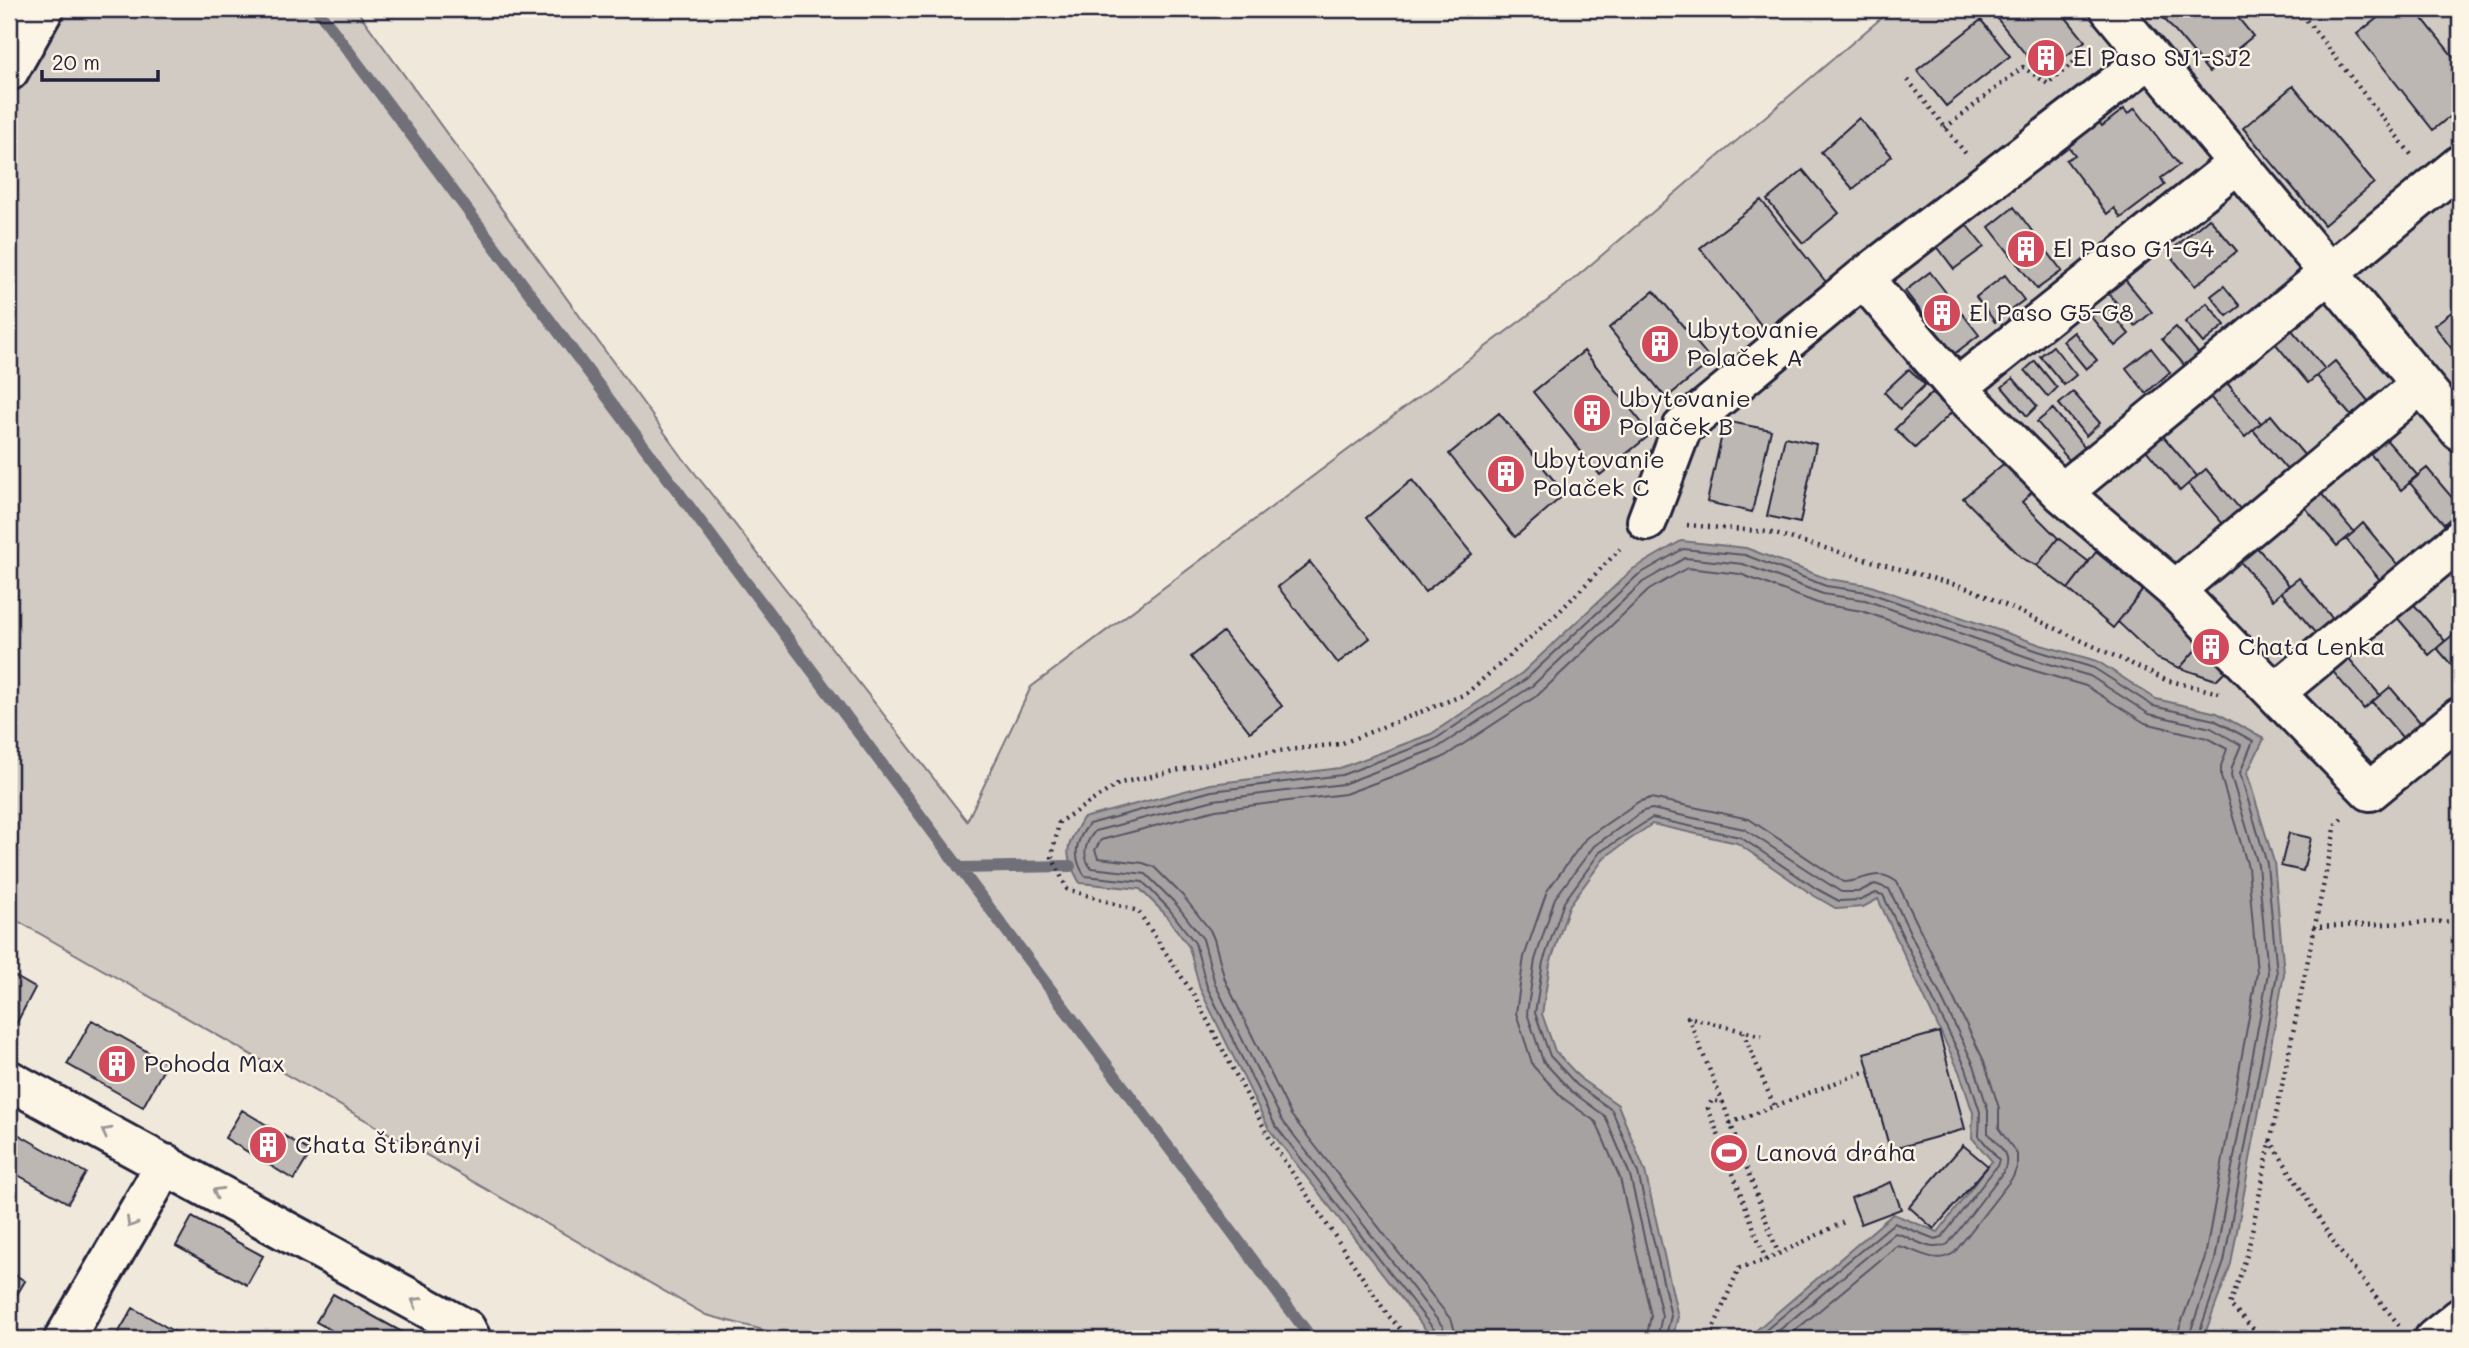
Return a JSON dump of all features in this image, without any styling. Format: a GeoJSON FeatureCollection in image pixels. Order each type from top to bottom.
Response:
{"type":"FeatureCollection","features":[{"type":"Feature","properties":{"kind":"street"},"geometry":{"type":"LineString","coordinates":[[9,71],[44,9]]}},
{"type":"Feature","properties":{"kind":"street"},"geometry":{"type":"LineString","coordinates":[[2109,9],[2460,431]]}},
{"type":"Feature","properties":{"kind":"street"},"geometry":{"type":"LineString","coordinates":[[1647,521],[1682,428],[1863,278],[2150,58]]}},
{"type":"Feature","properties":{"kind":"street"},"geometry":{"type":"LineString","coordinates":[[1957,388],[2238,163]]}},
{"type":"Feature","properties":{"kind":"street"},"geometry":{"type":"LineString","coordinates":[[2063,493],[2448,175]]}},
{"type":"Feature","properties":{"kind":"street"},"geometry":{"type":"LineString","coordinates":[[1863,278],[1957,388],[2063,493],[2175,590],[2370,791],[2460,717]]}},
{"type":"Feature","properties":{"kind":"street"},"geometry":{"type":"LineString","coordinates":[[2175,590],[2420,385]]}},
{"type":"Feature","properties":{"kind":"street"},"geometry":{"type":"LineString","coordinates":[[2276,692],[2460,540]]}},
{"type":"Feature","properties":{"kind":"street"},"geometry":{"type":"LineString","coordinates":[[9,1080],[466,1329],[471,1339]]}},
{"type":"Feature","properties":{"kind":"street"},"geometry":{"type":"LineString","coordinates":[[64,1339],[166,1164]]}},
{"type":"Feature","properties":{"kind":"street"},"geometry":{"type":"LineString","coordinates":[[2418,1334],[2460,1318]]}},
{"type":"Feature","properties":{"kind":"path"},"geometry":{"type":"LineString","coordinates":[[2298,9],[2448,175]]}},
{"type":"Feature","properties":{"kind":"path"},"geometry":{"type":"LineString","coordinates":[[1945,128],[2023,67],[2048,84],[2082,55],[2111,89]]}},
{"type":"Feature","properties":{"kind":"path"},"geometry":{"type":"LineString","coordinates":[[1908,80],[1988,182]]}},
{"type":"Feature","properties":{"kind":"path"},"geometry":{"type":"LineString","coordinates":[[1409,1339],[1387,1314],[1271,1142],[1195,997],[1139,911],[1067,889],[1052,857],[1059,822],[1120,783],[1253,754],[1340,744],[1466,694],[1559,612],[1647,521],[1768,532],[1971,589],[2166,680],[2230,695],[2276,692]]}},
{"type":"Feature","properties":{"kind":"path"},"geometry":{"type":"LineString","coordinates":[[2263,1339],[2230,1305],[2247,1255],[2336,824],[2370,791]]}},
{"type":"Feature","properties":{"kind":"path"},"geometry":{"type":"LineString","coordinates":[[2313,926],[2460,921]]}},
{"type":"Feature","properties":{"kind":"path"},"geometry":{"type":"LineString","coordinates":[[1762,1036],[1688,1017],[1778,1253]]}},
{"type":"Feature","properties":{"kind":"path"},"geometry":{"type":"LineString","coordinates":[[1743,1031],[1774,1106]]}},
{"type":"Feature","properties":{"kind":"path"},"geometry":{"type":"LineString","coordinates":[[1730,1124],[1864,1072]]}},
{"type":"Feature","properties":{"kind":"path"},"geometry":{"type":"LineString","coordinates":[[1723,1103],[1712,1100],[1708,1108],[1766,1260]]}},
{"type":"Feature","properties":{"kind":"path"},"geometry":{"type":"LineString","coordinates":[[2269,1140],[2337,1248],[2418,1334]]}},
{"type":"Feature","properties":{"kind":"path"},"geometry":{"type":"LineString","coordinates":[[1709,1339],[1740,1268],[1766,1260],[1846,1221]]}},
{"type":"Feature","properties":{"kind":"shaded area"},"geometry":{"type":"Polygon","coordinates":[[[9,9],[356,9],[683,458],[967,821],[1031,687],[1555,295],[1892,9],[2460,9],[2460,1339],[798,1339],[706,1315],[9,916],[9,9]]]}},
{"type":"Feature","properties":{"kind":"water"},"geometry":{"type":"Polygon","coordinates":[[[1681,541],[1746,548],[1828,579],[1868,585],[2041,645],[2097,661],[2156,699],[2217,713],[2264,739],[2247,773],[2274,862],[2284,974],[2231,1264],[2203,1339],[1746,1339],[1893,1214],[1938,1232],[1992,1161],[1972,1138],[1973,1113],[1959,1071],[1878,899],[1863,907],[1837,909],[1737,843],[1652,824],[1605,857],[1569,906],[1550,964],[1542,1014],[1555,1051],[1582,1080],[1618,1105],[1645,1171],[1678,1317],[1672,1339],[1433,1339],[1269,1129],[1200,989],[1189,947],[1164,913],[1140,889],[1080,883],[1070,864],[1068,850],[1083,818],[1211,784],[1340,768],[1431,734],[1522,673],[1633,569],[1681,541]]]}},
{"type":"Feature","properties":{"kind":"building","name":"El Paso SJ1-SJ2"},"geometry":{"type":"Polygon","coordinates":[[[1995,9],[2059,9],[2085,41],[2042,75],[1992,12],[1995,9]]]}},
{"type":"Feature","properties":{"kind":"building"},"geometry":{"type":"Polygon","coordinates":[[[2156,9],[2231,9],[2253,36],[2209,72],[2156,9]]]}},
{"type":"Feature","properties":{"kind":"building"},"geometry":{"type":"Polygon","coordinates":[[[2389,9],[2415,9],[2460,65],[2460,108],[2433,130],[2357,34],[2389,9]]]}},
{"type":"Feature","properties":{"kind":"building"},"geometry":{"type":"Polygon","coordinates":[[[1981,20],[2010,56],[1946,106],[1917,70],[1981,20]]]}},
{"type":"Feature","properties":{"kind":"building"},"geometry":{"type":"Polygon","coordinates":[[[2293,86],[2374,183],[2324,225],[2243,128],[2293,86]]]}},
{"type":"Feature","properties":{"kind":"building"},"geometry":{"type":"Polygon","coordinates":[[[2135,108],[2179,165],[2161,178],[2165,185],[2121,218],[2114,208],[2107,214],[2066,160],[2075,155],[2063,140],[2095,116],[2102,126],[2124,109],[2128,114],[2135,108]]]}},
{"type":"Feature","properties":{"kind":"building"},"geometry":{"type":"Polygon","coordinates":[[[1859,118],[1892,156],[1853,189],[1821,152],[1859,118]]]}},
{"type":"Feature","properties":{"kind":"building"},"geometry":{"type":"Polygon","coordinates":[[[1803,170],[1839,213],[1803,243],[1767,200],[1803,170]]]}},
{"type":"Feature","properties":{"kind":"building"},"geometry":{"type":"Polygon","coordinates":[[[1761,200],[1826,282],[1765,330],[1700,248],[1761,200]]]}},
{"type":"Feature","properties":{"kind":"building","name":"El Paso G1-G4"},"geometry":{"type":"Polygon","coordinates":[[[2014,207],[2062,271],[2037,289],[1989,227],[2014,207]]]}},
{"type":"Feature","properties":{"kind":"building"},"geometry":{"type":"Polygon","coordinates":[[[2209,218],[2237,251],[2195,286],[2168,253],[2209,218]]]}},
{"type":"Feature","properties":{"kind":"building"},"geometry":{"type":"Polygon","coordinates":[[[1964,222],[1984,247],[1954,269],[1936,245],[1964,222]]]}},
{"type":"Feature","properties":{"kind":"building","name":"El Paso G5-G8"},"geometry":{"type":"Polygon","coordinates":[[[1930,272],[1979,335],[1954,354],[1905,291],[1930,272]]]}},
{"type":"Feature","properties":{"kind":"building"},"geometry":{"type":"Polygon","coordinates":[[[2005,275],[2024,300],[1995,322],[1976,297],[2005,275]]]}},
{"type":"Feature","properties":{"kind":"building"},"geometry":{"type":"Polygon","coordinates":[[[2123,277],[2152,312],[2135,326],[2107,291],[2123,277]]]}},
{"type":"Feature","properties":{"kind":"building"},"geometry":{"type":"Polygon","coordinates":[[[2224,286],[2240,306],[2227,316],[2211,296],[2224,286]]]}},
{"type":"Feature","properties":{"kind":"building","name":"Ubytovanie Polaček A"},"geometry":{"type":"Polygon","coordinates":[[[1654,291],[1712,361],[1666,398],[1609,328],[1654,291]]]}},
{"type":"Feature","properties":{"kind":"building"},"geometry":{"type":"Polygon","coordinates":[[[2207,303],[2225,325],[2203,343],[2185,322],[2207,303]]]}},
{"type":"Feature","properties":{"kind":"building"},"geometry":{"type":"Polygon","coordinates":[[[2106,306],[2129,334],[2115,346],[2091,317],[2106,306]]]}},
{"type":"Feature","properties":{"kind":"building"},"geometry":{"type":"Polygon","coordinates":[[[2460,306],[2460,360],[2434,325],[2460,306]]]}},
{"type":"Feature","properties":{"kind":"building"},"geometry":{"type":"Polygon","coordinates":[[[2176,327],[2199,354],[2185,366],[2162,339],[2176,327]]]}},
{"type":"Feature","properties":{"kind":"building"},"geometry":{"type":"Polygon","coordinates":[[[2291,329],[2325,369],[2308,383],[2275,343],[2291,329]]]}},
{"type":"Feature","properties":{"kind":"building"},"geometry":{"type":"Polygon","coordinates":[[[2074,332],[2097,360],[2086,369],[2063,341],[2074,332]]]}},
{"type":"Feature","properties":{"kind":"building"},"geometry":{"type":"Polygon","coordinates":[[[2053,346],[2076,375],[2064,385],[2040,356],[2053,346]]]}},
{"type":"Feature","properties":{"kind":"building"},"geometry":{"type":"Polygon","coordinates":[[[2151,348],[2170,372],[2146,393],[2126,368],[2151,348]]]}},
{"type":"Feature","properties":{"kind":"building","name":"Ubytovanie Polaček B"},"geometry":{"type":"Polygon","coordinates":[[[1584,351],[1651,434],[1600,475],[1533,392],[1584,351]]]}},
{"type":"Feature","properties":{"kind":"building"},"geometry":{"type":"Polygon","coordinates":[[[2035,361],[2057,388],[2048,397],[2025,370],[2035,361]]]}},
{"type":"Feature","properties":{"kind":"building"},"geometry":{"type":"Polygon","coordinates":[[[2335,361],[2369,402],[2352,417],[2317,376],[2335,361]]]}},
{"type":"Feature","properties":{"kind":"building"},"geometry":{"type":"Polygon","coordinates":[[[1909,369],[1925,385],[1900,409],[1884,392],[1909,369]]]}},
{"type":"Feature","properties":{"kind":"building"},"geometry":{"type":"Polygon","coordinates":[[[2013,378],[2037,406],[2027,416],[2002,387],[2013,378]]]}},
{"type":"Feature","properties":{"kind":"building"},"geometry":{"type":"Polygon","coordinates":[[[2227,383],[2261,423],[2245,437],[2210,397],[2227,383]]]}},
{"type":"Feature","properties":{"kind":"building"},"geometry":{"type":"Polygon","coordinates":[[[2073,392],[2100,423],[2086,436],[2059,404],[2073,392]]]}},
{"type":"Feature","properties":{"kind":"building"},"geometry":{"type":"Polygon","coordinates":[[[1932,393],[1952,412],[1915,448],[1895,429],[1932,393]]]}},
{"type":"Feature","properties":{"kind":"building"},"geometry":{"type":"Polygon","coordinates":[[[2053,409],[2085,448],[2069,460],[2037,422],[2053,409]]]}},
{"type":"Feature","properties":{"kind":"building","name":"Ubytovanie Polaček C"},"geometry":{"type":"Polygon","coordinates":[[[1499,413],[1565,494],[1515,537],[1449,454],[1499,413]]]}},
{"type":"Feature","properties":{"kind":"building"},"geometry":{"type":"Polygon","coordinates":[[[2271,415],[2305,456],[2288,471],[2253,430],[2271,415]]]}},
{"type":"Feature","properties":{"kind":"building"},"geometry":{"type":"Polygon","coordinates":[[[1725,421],[1771,430],[1752,512],[1707,502],[1725,421]]]}},
{"type":"Feature","properties":{"kind":"building"},"geometry":{"type":"Polygon","coordinates":[[[2163,436],[2197,476],[2180,491],[2146,450],[2163,436]]]}},
{"type":"Feature","properties":{"kind":"building"},"geometry":{"type":"Polygon","coordinates":[[[2383,436],[2418,476],[2401,490],[2367,450],[2383,436]]]}},
{"type":"Feature","properties":{"kind":"building"},"geometry":{"type":"Polygon","coordinates":[[[1785,437],[1816,444],[1800,523],[1767,516],[1785,437]]]}},
{"type":"Feature","properties":{"kind":"building"},"geometry":{"type":"Polygon","coordinates":[[[2014,455],[2039,485],[2022,502],[2058,538],[2037,566],[2022,558],[1963,498],[2014,455]]]}},
{"type":"Feature","properties":{"kind":"building"},"geometry":{"type":"Polygon","coordinates":[[[2427,468],[2460,507],[2444,524],[2409,482],[2427,468]]]}},
{"type":"Feature","properties":{"kind":"building"},"geometry":{"type":"Polygon","coordinates":[[[2206,469],[2241,510],[2223,524],[2188,484],[2206,469]]]}},
{"type":"Feature","properties":{"kind":"building"},"geometry":{"type":"Polygon","coordinates":[[[1412,480],[1472,554],[1425,592],[1366,518],[1412,480]]]}},
{"type":"Feature","properties":{"kind":"building"},"geometry":{"type":"Polygon","coordinates":[[[2320,492],[2354,532],[2337,546],[2303,505],[2320,492]]]}},
{"type":"Feature","properties":{"kind":"building"},"geometry":{"type":"Polygon","coordinates":[[[2363,523],[2398,565],[2380,580],[2346,539],[2363,523]]]}},
{"type":"Feature","properties":{"kind":"building"},"geometry":{"type":"Polygon","coordinates":[[[2058,538],[2089,562],[2068,589],[2037,566],[2058,538]]]}},
{"type":"Feature","properties":{"kind":"building"},"geometry":{"type":"Polygon","coordinates":[[[2255,545],[2289,585],[2273,600],[2239,560],[2255,545]]]}},
{"type":"Feature","properties":{"kind":"building"},"geometry":{"type":"Polygon","coordinates":[[[2096,552],[2143,590],[2113,628],[2068,589],[2096,552]]]}},
{"type":"Feature","properties":{"kind":"building"},"geometry":{"type":"Polygon","coordinates":[[[1310,562],[1370,638],[1338,663],[1278,587],[1310,562]]]}},
{"type":"Feature","properties":{"kind":"building"},"geometry":{"type":"Polygon","coordinates":[[[2299,578],[2333,619],[2316,634],[2281,592],[2299,578]]]}},
{"type":"Feature","properties":{"kind":"building"},"geometry":{"type":"Polygon","coordinates":[[[2148,583],[2209,634],[2180,668],[2156,658],[2118,622],[2148,583]]]}},
{"type":"Feature","properties":{"kind":"building"},"geometry":{"type":"Polygon","coordinates":[[[2411,601],[2445,641],[2429,655],[2395,615],[2411,601]]]}},
{"type":"Feature","properties":{"kind":"building"},"geometry":{"type":"Polygon","coordinates":[[[1223,632],[1282,706],[1250,732],[1191,657],[1223,632]]]}},
{"type":"Feature","properties":{"kind":"building"},"geometry":{"type":"Polygon","coordinates":[[[2455,633],[2460,639],[2460,675],[2437,648],[2455,633]]]}},
{"type":"Feature","properties":{"kind":"building","name":"Chata Lenka"},"geometry":{"type":"Polygon","coordinates":[[[2209,634],[2237,659],[2216,680],[2180,668],[2209,634]]]}},
{"type":"Feature","properties":{"kind":"building"},"geometry":{"type":"Polygon","coordinates":[[[2346,655],[2380,695],[2364,709],[2330,668],[2346,655]]]}},
{"type":"Feature","properties":{"kind":"building"},"geometry":{"type":"Polygon","coordinates":[[[2390,687],[2425,728],[2407,743],[2372,702],[2390,687]]]}},
{"type":"Feature","properties":{"kind":"building"},"geometry":{"type":"Polygon","coordinates":[[[2289,833],[2311,838],[2303,871],[2281,866],[2289,833]]]}},
{"type":"Feature","properties":{"kind":"building"},"geometry":{"type":"Polygon","coordinates":[[[9,973],[35,988],[12,1032],[9,1030],[9,973]]]}},
{"type":"Feature","properties":{"kind":"building","name":"Pohoda Max"},"geometry":{"type":"Polygon","coordinates":[[[92,1020],[167,1063],[143,1107],[67,1064],[92,1020]]]}},
{"type":"Feature","properties":{"kind":"building"},"geometry":{"type":"Polygon","coordinates":[[[1939,1032],[1965,1129],[1890,1150],[1864,1053],[1939,1032]]]}},
{"type":"Feature","properties":{"kind":"building","name":"Chata Štibrányi"},"geometry":{"type":"Polygon","coordinates":[[[242,1110],[311,1152],[294,1180],[225,1138],[242,1110]]]}},
{"type":"Feature","properties":{"kind":"building"},"geometry":{"type":"Polygon","coordinates":[[[9,1129],[86,1173],[68,1203],[9,1170],[9,1129]]]}},
{"type":"Feature","properties":{"kind":"building"},"geometry":{"type":"Polygon","coordinates":[[[1963,1145],[1988,1166],[1934,1229],[1909,1207],[1963,1145]]]}},
{"type":"Feature","properties":{"kind":"building"},"geometry":{"type":"Polygon","coordinates":[[[1891,1182],[1901,1209],[1861,1224],[1851,1198],[1891,1182]]]}},
{"type":"Feature","properties":{"kind":"building"},"geometry":{"type":"Polygon","coordinates":[[[192,1217],[263,1256],[247,1285],[176,1246],[192,1217]]]}},
{"type":"Feature","properties":{"kind":"building"},"geometry":{"type":"Polygon","coordinates":[[[9,1271],[25,1281],[9,1308],[9,1271]]]}},
{"type":"Feature","properties":{"kind":"building"},"geometry":{"type":"Polygon","coordinates":[[[333,1294],[402,1332],[398,1339],[347,1339],[316,1322],[333,1294]]]}},
{"type":"Feature","properties":{"kind":"building"},"geometry":{"type":"Polygon","coordinates":[[[133,1308],[187,1339],[115,1338],[133,1308]]]}},
{"type":"Feature","properties":{"kind":"waterway"},"geometry":{"type":"LineString","coordinates":[[317,9],[1312,1339]]}},
{"type":"Feature","properties":{"kind":"waterway"},"geometry":{"type":"LineString","coordinates":[[959,868],[1070,866]]}},
{"type":"Feature","properties":{"kind":"place","name":"El Paso SJ1-SJ2"},"geometry":{"type":"Point","coordinates":[2046,58]}},
{"type":"Feature","properties":{"kind":"place","name":"El Paso G1-G4"},"geometry":{"type":"Point","coordinates":[2026,249]}},
{"type":"Feature","properties":{"kind":"place","name":"El Paso G5-G8"},"geometry":{"type":"Point","coordinates":[1942,313]}},
{"type":"Feature","properties":{"kind":"place","name":"Ubytovanie Polaček A"},"geometry":{"type":"Point","coordinates":[1660,344]}},
{"type":"Feature","properties":{"kind":"place","name":"Ubytovanie Polaček B"},"geometry":{"type":"Point","coordinates":[1592,413]}},
{"type":"Feature","properties":{"kind":"place","name":"Ubytovanie Polaček C"},"geometry":{"type":"Point","coordinates":[1506,474]}},
{"type":"Feature","properties":{"kind":"place","name":"Chata Lenka"},"geometry":{"type":"Point","coordinates":[2211,647]}},
{"type":"Feature","properties":{"kind":"place","name":"Pohoda Max"},"geometry":{"type":"Point","coordinates":[117,1064]}},
{"type":"Feature","properties":{"kind":"place","name":"Chata Štibrányi"},"geometry":{"type":"Point","coordinates":[268,1145]}},
{"type":"Feature","properties":{"kind":"place","name":"Lanová dráha"},"geometry":{"type":"Point","coordinates":[1729,1153]}}]}
